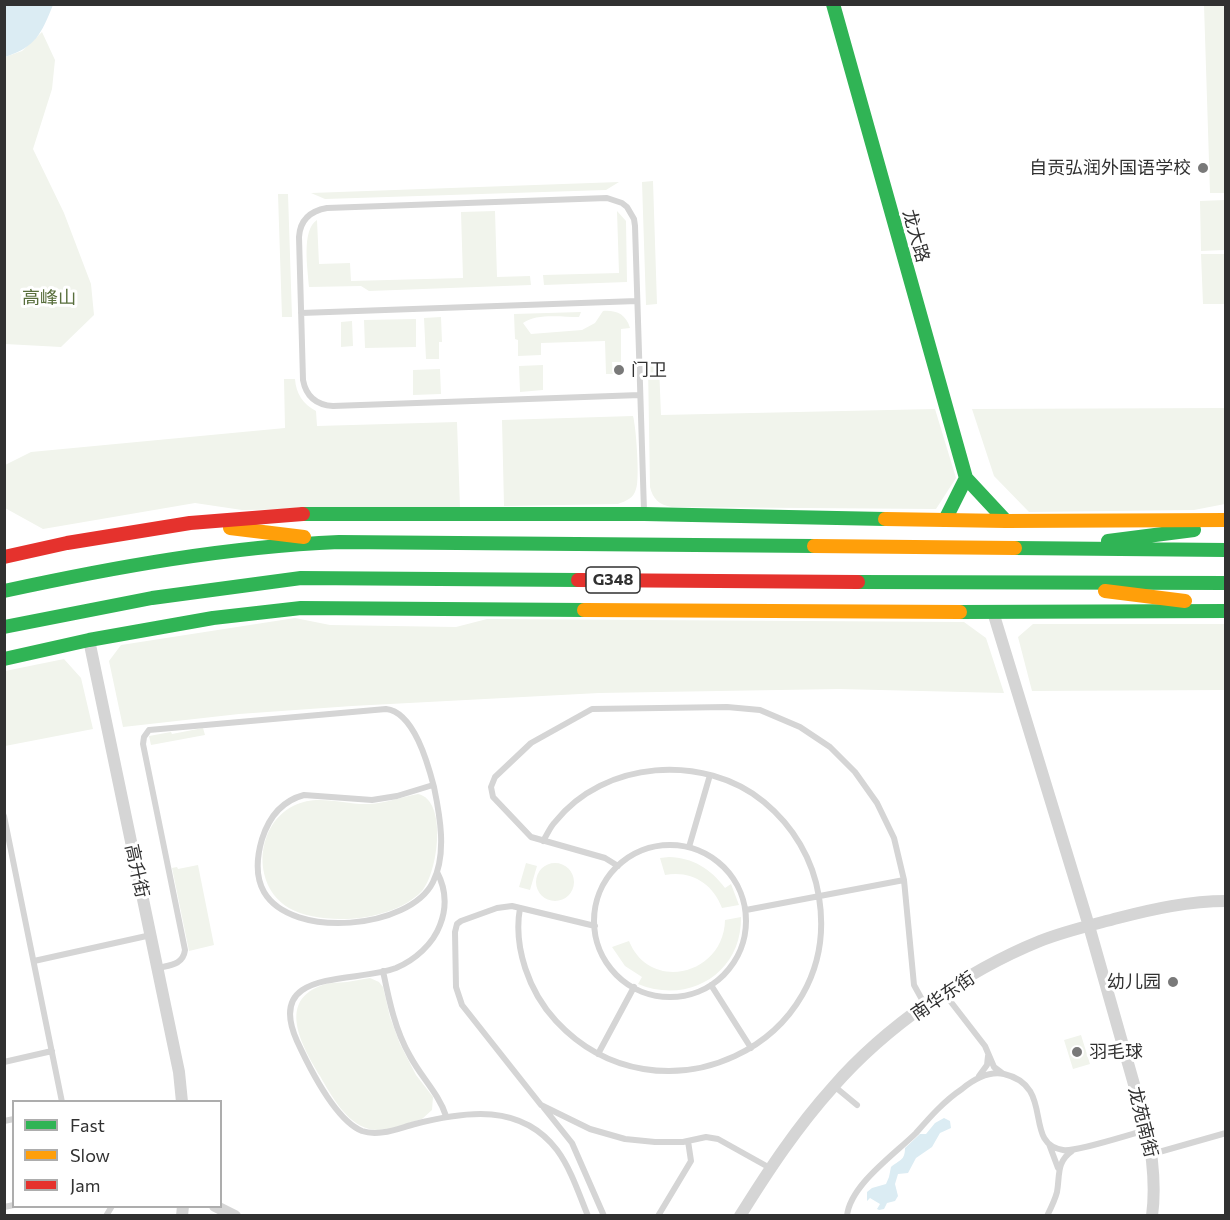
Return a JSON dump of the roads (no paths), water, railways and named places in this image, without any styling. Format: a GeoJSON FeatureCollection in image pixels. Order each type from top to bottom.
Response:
{"type":"FeatureCollection","features":[{"type":"Feature","properties":{"kind":"main road","name":"龙大路"},"geometry":{"type":"LineString","coordinates":[[833,4],[966,478]]}},
{"type":"Feature","properties":{"kind":"main road"},"geometry":{"type":"LineString","coordinates":[[945,520],[966,478],[1006,521]]}},
{"type":"Feature","properties":{"kind":"main road"},"geometry":{"type":"LineString","coordinates":[[4,557],[67,543],[190,523],[322,513],[644,514],[1006,521],[1226,520]]}},
{"type":"Feature","properties":{"kind":"main road"},"geometry":{"type":"LineString","coordinates":[[190,523],[339,542]]}},
{"type":"Feature","properties":{"kind":"main road"},"geometry":{"type":"LineString","coordinates":[[1045,550],[1226,526]]}},
{"type":"Feature","properties":{"kind":"main road","name":"G348"},"geometry":{"type":"LineString","coordinates":[[4,591],[78,574],[200,554],[296,543],[1226,550]]}},
{"type":"Feature","properties":{"kind":"main road","name":"G348"},"geometry":{"type":"LineString","coordinates":[[4,627],[88,608],[207,588],[301,578],[1044,584],[1226,583]]}},
{"type":"Feature","properties":{"kind":"main road"},"geometry":{"type":"LineString","coordinates":[[1044,584],[1226,609]]}},
{"type":"Feature","properties":{"kind":"main road"},"geometry":{"type":"LineString","coordinates":[[4,659],[89,640],[213,618],[302,608],[993,612],[1226,609]]}},
{"type":"Feature","properties":{"kind":"street","name":"龙苑南街"},"geometry":{"type":"LineString","coordinates":[[993,612],[1089,926],[1147,1130],[1154,1177],[1152,1215]]}},
{"type":"Feature","properties":{"kind":"street","name":"高升街"},"geometry":{"type":"LineString","coordinates":[[89,640],[179,1071],[182,1100]]}},
{"type":"Feature","properties":{"kind":"street","name":"南华东街"},"geometry":{"type":"LineString","coordinates":[[740,1215],[770,1167],[834,1085],[873,1047],[944,993],[986,967],[1040,941],[1156,908],[1226,902]]}},
{"type":"Feature","properties":{"kind":"street"},"geometry":{"type":"LineString","coordinates":[[219,1208],[235,1215]]}},
{"type":"Feature","properties":{"kind":"lane"},"geometry":{"type":"LineString","coordinates":[[640,395],[324,405],[314,400],[304,386],[299,232],[304,220],[314,212],[327,208],[607,198],[627,207],[635,226],[644,514]]}},
{"type":"Feature","properties":{"kind":"lane"},"geometry":{"type":"LineString","coordinates":[[301,313],[638,302]]}},
{"type":"Feature","properties":{"kind":"lane"},"geometry":{"type":"LineString","coordinates":[[618,866],[605,858],[543,841],[525,833],[494,797],[492,792],[495,777],[531,743],[592,709],[727,707],[760,710],[808,732],[830,747],[855,772],[877,803],[894,838],[904,880],[911,970],[914,986],[925,1006]]}},
{"type":"Feature","properties":{"kind":"lane"},"geometry":{"type":"LineString","coordinates":[[158,968],[178,963],[185,950],[143,744],[144,737],[149,730],[392,710],[404,717],[424,756],[433,785],[440,823],[440,853],[437,872],[429,889],[414,903],[373,920],[334,923],[310,919],[291,914],[270,900],[261,883],[258,862],[268,821],[284,804],[294,798],[314,795],[372,800],[397,796],[433,785]]}},
{"type":"Feature","properties":{"kind":"lane"},"geometry":{"type":"LineString","coordinates":[[520,908],[518,920],[521,953],[533,987],[552,1016],[577,1041],[598,1054],[624,1065],[641,1069],[676,1072],[711,1066],[751,1048],[772,1032],[784,1019],[795,1005],[811,974],[820,940],[821,923],[819,896],[813,871],[787,825],[762,800],[748,791],[710,775],[681,770],[637,773],[612,781],[581,798],[555,822],[543,841]]}},
{"type":"Feature","properties":{"kind":"lane"},"geometry":{"type":"LineString","coordinates":[[689,847],[710,775]]}},
{"type":"Feature","properties":{"kind":"lane"},"geometry":{"type":"LineString","coordinates":[[4,816],[62,1100]]}},
{"type":"Feature","properties":{"kind":"lane"},"geometry":{"type":"LineString","coordinates":[[665,845],[689,847],[711,856],[729,872],[741,892],[746,910],[746,927],[740,950],[728,970],[711,985],[699,991],[676,996],[652,994],[620,978],[605,960],[595,926],[595,914],[606,880],[618,866],[632,856],[665,845]]}},
{"type":"Feature","properties":{"kind":"lane"},"geometry":{"type":"LineString","coordinates":[[4,859],[13,857]]}},
{"type":"Feature","properties":{"kind":"lane"},"geometry":{"type":"LineString","coordinates":[[437,872],[444,889],[445,899],[443,916],[429,944],[413,958],[394,968],[323,981],[305,988],[296,995],[289,1010],[296,1038],[328,1096],[347,1120],[360,1130],[368,1133],[382,1133],[446,1116],[490,1113],[512,1118],[540,1133],[556,1149],[567,1165],[588,1215]]}},
{"type":"Feature","properties":{"kind":"lane"},"geometry":{"type":"LineString","coordinates":[[746,910],[904,880]]}},
{"type":"Feature","properties":{"kind":"lane"},"geometry":{"type":"LineString","coordinates":[[595,926],[512,906],[497,908],[466,918],[457,924],[455,932],[456,987],[458,998],[469,1016],[572,1143],[604,1215]]}},
{"type":"Feature","properties":{"kind":"lane"},"geometry":{"type":"LineString","coordinates":[[34,961],[151,935]]}},
{"type":"Feature","properties":{"kind":"lane"},"geometry":{"type":"LineString","coordinates":[[382,971],[404,1046],[439,1100],[446,1116]]}},
{"type":"Feature","properties":{"kind":"lane"},"geometry":{"type":"LineString","coordinates":[[711,985],[751,1048]]}},
{"type":"Feature","properties":{"kind":"lane"},"geometry":{"type":"LineString","coordinates":[[598,1054],[634,987]]}},
{"type":"Feature","properties":{"kind":"lane"},"geometry":{"type":"LineString","coordinates":[[944,993],[988,1053],[994,1067],[1005,1075],[1022,1082],[1031,1090],[1040,1128],[1055,1158],[1058,1173]]}},
{"type":"Feature","properties":{"kind":"lane"},"geometry":{"type":"LineString","coordinates":[[4,1062],[52,1051]]}},
{"type":"Feature","properties":{"kind":"lane"},"geometry":{"type":"LineString","coordinates":[[847,1215],[849,1206],[869,1177],[948,1100],[985,1069],[988,1053]]}},
{"type":"Feature","properties":{"kind":"lane"},"geometry":{"type":"LineString","coordinates":[[972,1082],[990,1074],[1005,1075]]}},
{"type":"Feature","properties":{"kind":"lane"},"geometry":{"type":"LineString","coordinates":[[834,1085],[857,1105]]}},
{"type":"Feature","properties":{"kind":"lane"},"geometry":{"type":"LineString","coordinates":[[541,1105],[590,1129],[625,1139],[655,1143],[688,1141],[706,1137],[718,1139],[770,1167]]}},
{"type":"Feature","properties":{"kind":"lane"},"geometry":{"type":"LineString","coordinates":[[1047,1141],[1059,1149],[1075,1149],[1147,1130]]}},
{"type":"Feature","properties":{"kind":"lane"},"geometry":{"type":"LineString","coordinates":[[1152,1154],[1226,1133]]}},
{"type":"Feature","properties":{"kind":"lane"},"geometry":{"type":"LineString","coordinates":[[658,1215],[691,1161],[688,1141]]}},
{"type":"Feature","properties":{"kind":"lane"},"geometry":{"type":"LineString","coordinates":[[1047,1215],[1056,1196],[1058,1173],[1064,1157],[1075,1149]]}},
{"type":"Feature","properties":{"kind":"place","name":"自贡弘润外国语学校"},"geometry":{"type":"Point","coordinates":[1203,168]}},
{"type":"Feature","properties":{"kind":"place","name":"门卫"},"geometry":{"type":"Point","coordinates":[619,370]}},
{"type":"Feature","properties":{"kind":"place","name":"幼儿园"},"geometry":{"type":"Point","coordinates":[1173,982]}},
{"type":"Feature","properties":{"kind":"place","name":"羽毛球"},"geometry":{"type":"Point","coordinates":[1077,1052]}},
{"type":"Feature","properties":{"kind":"park label","name":"高峰山"},"geometry":{"type":"Point","coordinates":[49,298]}}]}
